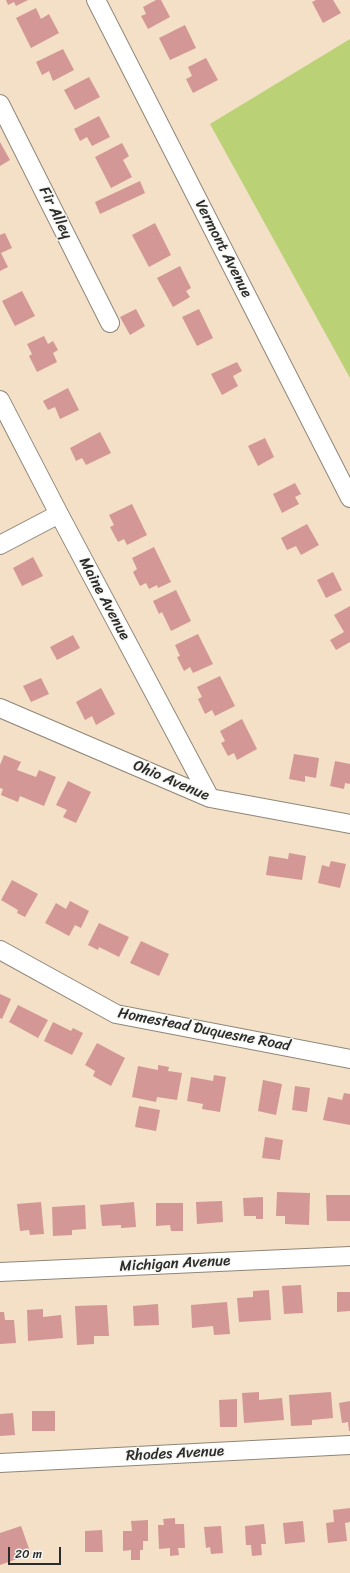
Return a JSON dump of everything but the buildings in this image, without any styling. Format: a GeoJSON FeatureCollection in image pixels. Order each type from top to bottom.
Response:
{"type":"FeatureCollection","features":[{"type":"Feature","properties":{"kind":"street","name":"Vermont Avenue"},"geometry":{"type":"LineString","coordinates":[[96,0],[349,493]]}},
{"type":"Feature","properties":{"kind":"street","name":"Fir Alley"},"geometry":{"type":"LineString","coordinates":[[0,104],[110,323]]}},
{"type":"Feature","properties":{"kind":"street","name":"Maine Avenue"},"geometry":{"type":"LineString","coordinates":[[0,400],[210,798]]}},
{"type":"Feature","properties":{"kind":"street"},"geometry":{"type":"LineString","coordinates":[[0,545],[59,514]]}},
{"type":"Feature","properties":{"kind":"street","name":"Ohio Avenue"},"geometry":{"type":"LineString","coordinates":[[0,708],[210,798],[350,824]]}},
{"type":"Feature","properties":{"kind":"street","name":"Homestead Duquesne Road"},"geometry":{"type":"LineString","coordinates":[[0,950],[116,1014],[350,1059]]}},
{"type":"Feature","properties":{"kind":"street","name":"Michigan Avenue"},"geometry":{"type":"LineString","coordinates":[[0,1272],[350,1256]]}},
{"type":"Feature","properties":{"kind":"street","name":"Rhodes Avenue"},"geometry":{"type":"LineString","coordinates":[[0,1463],[350,1445]]}},
{"type":"Feature","properties":{"kind":"green space"},"geometry":{"type":"Polygon","coordinates":[[[350,39],[350,378],[210,124],[350,39]]]}}]}
